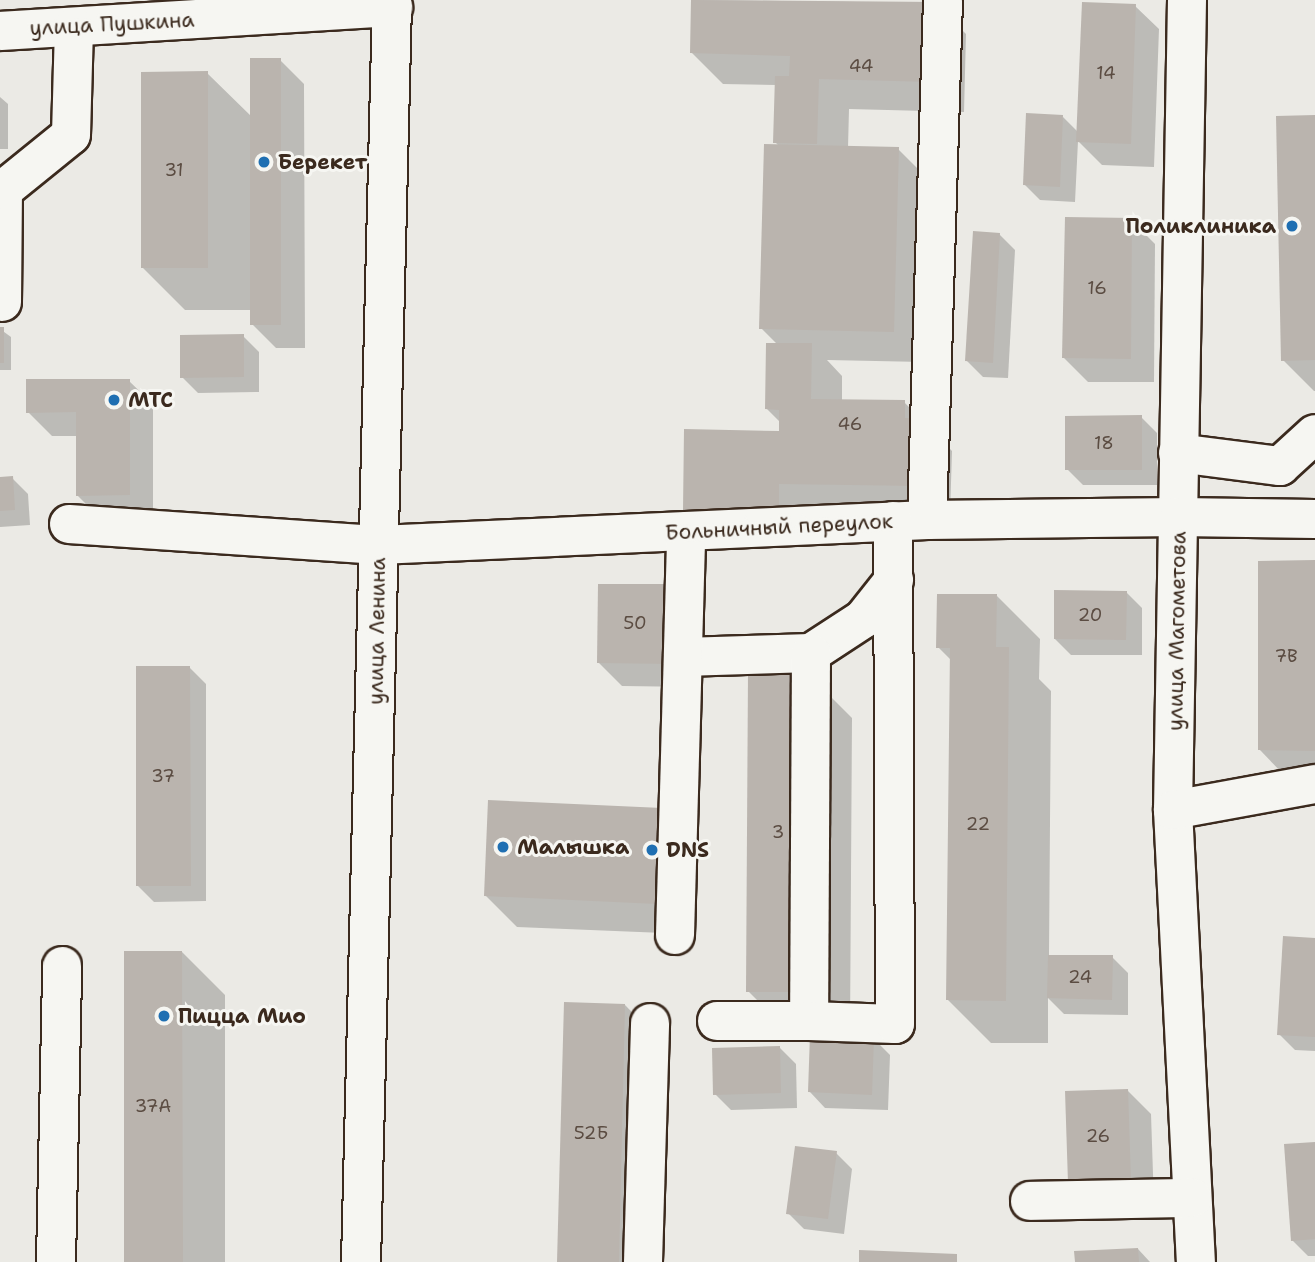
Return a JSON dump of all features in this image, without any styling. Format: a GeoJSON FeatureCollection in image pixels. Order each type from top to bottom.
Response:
{"type":"FeatureCollection","features":[{"type":"Feature","properties":{"kind":"street"},"geometry":{"type":"LineString","coordinates":[[717,1021],[895,1024],[894,580],[910,521],[943,0]]}},
{"type":"Feature","properties":{"kind":"street","name":"улица Магометова"},"geometry":{"type":"LineString","coordinates":[[1187,0],[1173,810],[1196,1262]]}},
{"type":"Feature","properties":{"kind":"street","name":"улица Пушкина"},"geometry":{"type":"LineString","coordinates":[[0,31],[392,4]]}},
{"type":"Feature","properties":{"kind":"street","name":"улица Ленина"},"geometry":{"type":"LineString","coordinates":[[361,1262],[392,4]]}},
{"type":"Feature","properties":{"kind":"street"},"geometry":{"type":"LineString","coordinates":[[2,302],[3,190],[71,135],[74,26]]}},
{"type":"Feature","properties":{"kind":"street"},"geometry":{"type":"LineString","coordinates":[[1178,453],[1280,466],[1315,434]]}},
{"type":"Feature","properties":{"kind":"street","name":"Больничный переулок"},"geometry":{"type":"LineString","coordinates":[[69,524],[379,545],[910,521],[1180,517],[1315,519]]}},
{"type":"Feature","properties":{"kind":"street"},"geometry":{"type":"LineString","coordinates":[[675,935],[686,531]]}},
{"type":"Feature","properties":{"kind":"street"},"geometry":{"type":"LineString","coordinates":[[683,657],[811,653],[863,619],[894,580]]}},
{"type":"Feature","properties":{"kind":"street"},"geometry":{"type":"LineString","coordinates":[[808,1021],[811,653]]}},
{"type":"Feature","properties":{"kind":"street"},"geometry":{"type":"LineString","coordinates":[[1173,810],[1315,784]]}},
{"type":"Feature","properties":{"kind":"street"},"geometry":{"type":"LineString","coordinates":[[56,1262],[62,966]]}},
{"type":"Feature","properties":{"kind":"street"},"geometry":{"type":"LineString","coordinates":[[643,1262],[650,1023]]}},
{"type":"Feature","properties":{"kind":"street"},"geometry":{"type":"LineString","coordinates":[[1030,1201],[1192,1198]]}},
{"type":"Feature","properties":{"kind":"building"},"geometry":{"type":"Polygon","coordinates":[[[691,0],[936,2],[933,82],[819,79],[817,144],[773,143],[775,76],[789,76],[790,56],[690,53],[691,0]]]}},
{"type":"Feature","properties":{"kind":"building"},"geometry":{"type":"Polygon","coordinates":[[[1082,2],[1136,4],[1131,144],[1076,142],[1082,2]]]}},
{"type":"Feature","properties":{"kind":"building"},"geometry":{"type":"Polygon","coordinates":[[[250,58],[281,58],[281,325],[250,325],[250,58]]]}},
{"type":"Feature","properties":{"kind":"building"},"geometry":{"type":"Polygon","coordinates":[[[208,71],[208,268],[141,268],[141,72],[208,71]]]}},
{"type":"Feature","properties":{"kind":"building"},"geometry":{"type":"Polygon","coordinates":[[[1026,113],[1063,115],[1060,187],[1023,185],[1026,113]]]}},
{"type":"Feature","properties":{"kind":"building"},"geometry":{"type":"Polygon","coordinates":[[[1315,115],[1315,360],[1281,361],[1276,116],[1315,115]]]}},
{"type":"Feature","properties":{"kind":"building"},"geometry":{"type":"Polygon","coordinates":[[[764,144],[899,147],[894,332],[759,329],[764,144]]]}},
{"type":"Feature","properties":{"kind":"building"},"geometry":{"type":"Polygon","coordinates":[[[1065,217],[1132,218],[1131,359],[1062,358],[1065,217]]]}},
{"type":"Feature","properties":{"kind":"building"},"geometry":{"type":"Polygon","coordinates":[[[973,231],[1000,233],[993,363],[965,361],[973,231]]]}},
{"type":"Feature","properties":{"kind":"building"},"geometry":{"type":"Polygon","coordinates":[[[0,327],[4,327],[4,363],[0,363],[0,327]]]}},
{"type":"Feature","properties":{"kind":"building"},"geometry":{"type":"Polygon","coordinates":[[[244,334],[244,377],[180,378],[180,335],[244,334]]]}},
{"type":"Feature","properties":{"kind":"building"},"geometry":{"type":"Polygon","coordinates":[[[766,343],[812,343],[811,399],[905,400],[905,418],[921,419],[920,486],[779,484],[779,511],[683,510],[684,429],[779,431],[779,410],[765,409],[766,343]]]}},
{"type":"Feature","properties":{"kind":"building"},"geometry":{"type":"Polygon","coordinates":[[[26,379],[130,379],[130,495],[76,496],[76,412],[26,413],[26,379]]]}},
{"type":"Feature","properties":{"kind":"building"},"geometry":{"type":"Polygon","coordinates":[[[1142,415],[1142,470],[1065,470],[1065,416],[1142,415]]]}},
{"type":"Feature","properties":{"kind":"building"},"geometry":{"type":"Polygon","coordinates":[[[13,476],[15,510],[0,511],[0,477],[13,476]]]}},
{"type":"Feature","properties":{"kind":"building"},"geometry":{"type":"Polygon","coordinates":[[[1315,560],[1315,751],[1258,750],[1258,561],[1315,560]]]}},
{"type":"Feature","properties":{"kind":"building"},"geometry":{"type":"Polygon","coordinates":[[[598,584],[673,584],[673,664],[597,663],[598,584]]]}},
{"type":"Feature","properties":{"kind":"building"},"geometry":{"type":"Polygon","coordinates":[[[1054,590],[1127,591],[1126,640],[1054,639],[1054,590]]]}},
{"type":"Feature","properties":{"kind":"building"},"geometry":{"type":"Polygon","coordinates":[[[937,594],[997,594],[996,647],[1009,647],[1006,1001],[946,1000],[950,648],[936,648],[937,594]]]}},
{"type":"Feature","properties":{"kind":"building"},"geometry":{"type":"Polygon","coordinates":[[[136,666],[190,666],[191,886],[136,886],[136,666]]]}},
{"type":"Feature","properties":{"kind":"building"},"geometry":{"type":"Polygon","coordinates":[[[748,673],[810,673],[808,992],[746,992],[748,673]]]}},
{"type":"Feature","properties":{"kind":"building"},"geometry":{"type":"Polygon","coordinates":[[[488,800],[662,808],[657,904],[484,896],[488,800]]]}},
{"type":"Feature","properties":{"kind":"building"},"geometry":{"type":"Polygon","coordinates":[[[1283,936],[1315,938],[1315,1037],[1277,1035],[1283,936]]]}},
{"type":"Feature","properties":{"kind":"building"},"geometry":{"type":"Polygon","coordinates":[[[124,951],[182,951],[183,1262],[124,1262],[124,951]]]}},
{"type":"Feature","properties":{"kind":"building"},"geometry":{"type":"Polygon","coordinates":[[[1048,955],[1113,955],[1112,1000],[1047,998],[1048,955]]]}},
{"type":"Feature","properties":{"kind":"building"},"geometry":{"type":"Polygon","coordinates":[[[564,1002],[625,1004],[619,1262],[557,1262],[564,1002]]]}},
{"type":"Feature","properties":{"kind":"building"},"geometry":{"type":"Polygon","coordinates":[[[810,1034],[874,1037],[872,1095],[808,1092],[810,1034]]]}},
{"type":"Feature","properties":{"kind":"building"},"geometry":{"type":"Polygon","coordinates":[[[780,1046],[781,1093],[713,1095],[712,1048],[780,1046]]]}},
{"type":"Feature","properties":{"kind":"building"},"geometry":{"type":"Polygon","coordinates":[[[1128,1089],[1131,1181],[1068,1183],[1065,1091],[1128,1089]]]}},
{"type":"Feature","properties":{"kind":"building"},"geometry":{"type":"Polygon","coordinates":[[[1315,1142],[1315,1239],[1291,1241],[1284,1144],[1315,1142]]]}},
{"type":"Feature","properties":{"kind":"building"},"geometry":{"type":"Polygon","coordinates":[[[795,1146],[837,1151],[828,1219],[786,1214],[795,1146]]]}},
{"type":"Feature","properties":{"kind":"building"},"geometry":{"type":"Polygon","coordinates":[[[1138,1248],[1139,1262],[1075,1262],[1074,1251],[1138,1248]]]}},
{"type":"Feature","properties":{"kind":"building"},"geometry":{"type":"Polygon","coordinates":[[[859,1250],[957,1254],[957,1262],[859,1262],[859,1250]]]}},
{"type":"Feature","properties":{"kind":"place","name":"Берекет"},"geometry":{"type":"Point","coordinates":[264,162]}},
{"type":"Feature","properties":{"kind":"place","name":"Поликлиника"},"geometry":{"type":"Point","coordinates":[1292,226]}},
{"type":"Feature","properties":{"kind":"place","name":"МТС"},"geometry":{"type":"Point","coordinates":[114,400]}},
{"type":"Feature","properties":{"kind":"place","name":"Малышка"},"geometry":{"type":"Point","coordinates":[503,847]}},
{"type":"Feature","properties":{"kind":"place","name":"DNS"},"geometry":{"type":"Point","coordinates":[652,850]}},
{"type":"Feature","properties":{"kind":"place","name":"Пицца Мио"},"geometry":{"type":"Point","coordinates":[164,1016]}}]}
